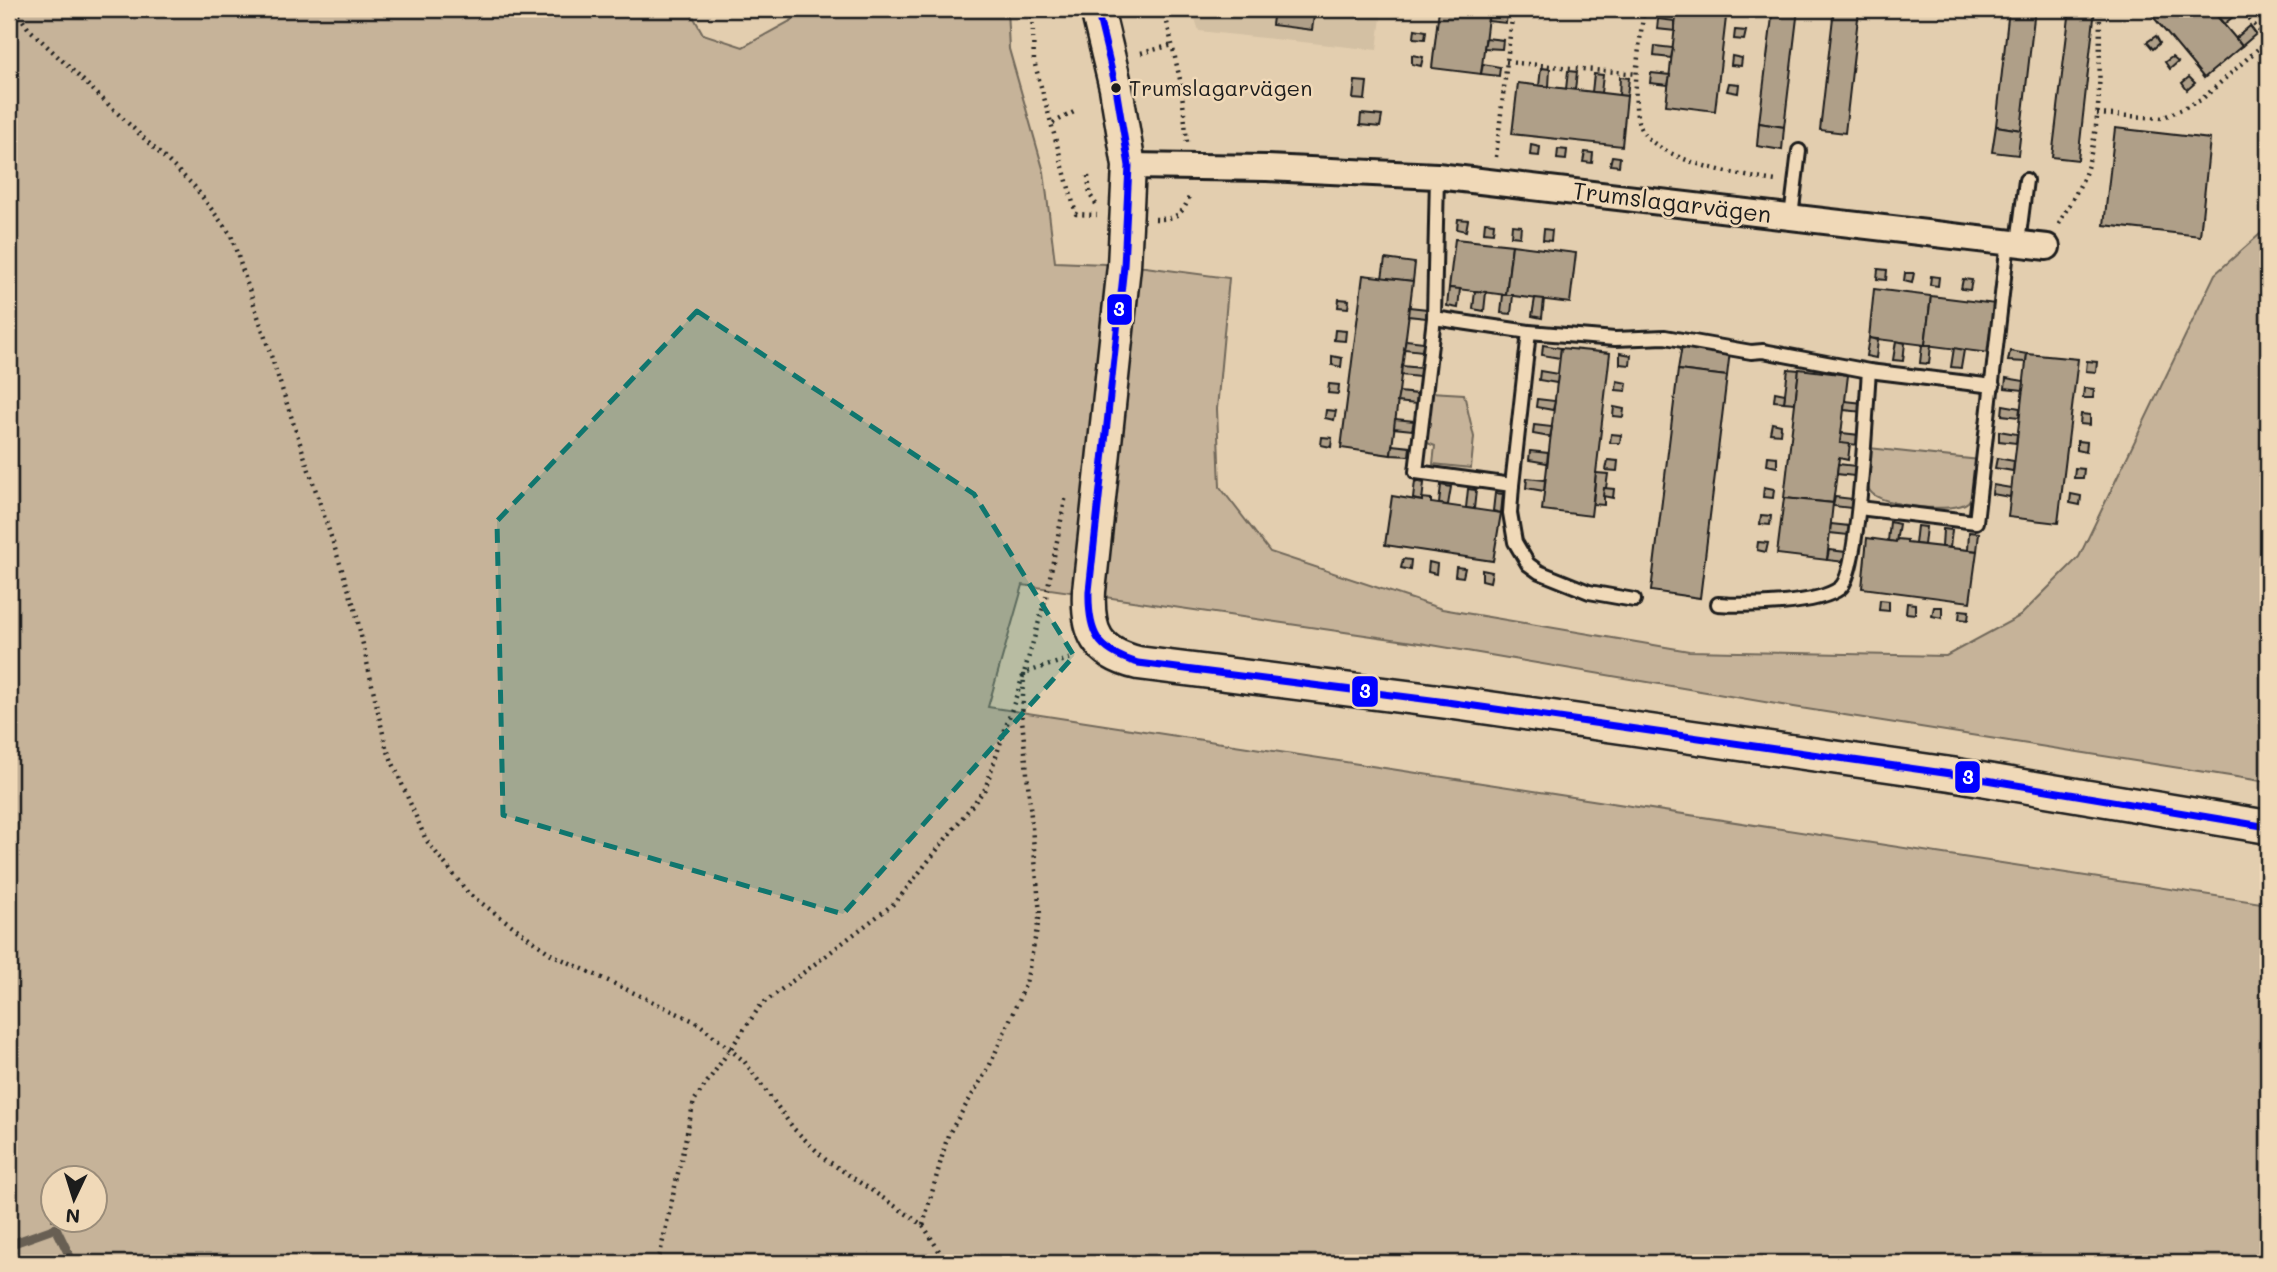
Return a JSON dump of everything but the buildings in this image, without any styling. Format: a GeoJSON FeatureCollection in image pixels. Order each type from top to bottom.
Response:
{"type":"FeatureCollection","features":[{"type":"Feature","properties":{"kind":"street"},"geometry":{"type":"LineString","coordinates":[[1097,9],[1116,88],[1129,166],[1123,278],[1089,591],[1088,611],[1092,632],[1103,648],[1119,659],[1138,663],[1447,702],[1951,774],[2268,827]]}},
{"type":"Feature","properties":{"kind":"street","name":"Trumslagarvägen"},"geometry":{"type":"LineString","coordinates":[[1129,166],[1279,168],[1437,176],[2047,247]]}},
{"type":"Feature","properties":{"kind":"lane"},"geometry":{"type":"LineString","coordinates":[[1791,217],[1799,151]]}},
{"type":"Feature","properties":{"kind":"lane"},"geometry":{"type":"LineString","coordinates":[[1437,176],[1434,318],[1416,472],[1512,485]]}},
{"type":"Feature","properties":{"kind":"lane"},"geometry":{"type":"LineString","coordinates":[[1859,508],[1976,522],[2013,243],[2026,180]]}},
{"type":"Feature","properties":{"kind":"lane"},"geometry":{"type":"LineString","coordinates":[[1434,318],[1529,332],[1615,339],[1665,337],[1751,352],[1763,351],[1869,371],[1993,386]]}},
{"type":"Feature","properties":{"kind":"lane"},"geometry":{"type":"LineString","coordinates":[[1529,332],[1512,485],[1512,528],[1515,542],[1528,564],[1552,578],[1589,592],[1634,600]]}},
{"type":"Feature","properties":{"kind":"lane"},"geometry":{"type":"LineString","coordinates":[[1718,604],[1784,603],[1821,596],[1840,588],[1848,576],[1859,508],[1869,371]]}},
{"type":"Feature","properties":{"kind":"path"},"geometry":{"type":"LineString","coordinates":[[15,9],[28,29],[194,186],[231,235],[355,609],[386,747],[426,840],[469,894],[551,954],[698,1023],[730,1049],[744,1061],[794,1129],[825,1159],[923,1225],[944,1263]]}},
{"type":"Feature","properties":{"kind":"path"},"geometry":{"type":"LineString","coordinates":[[1032,9],[1034,61],[1076,214],[1103,215],[1090,195],[1088,176]]}},
{"type":"Feature","properties":{"kind":"path"},"geometry":{"type":"LineString","coordinates":[[1141,53],[1172,45],[1164,9]]}},
{"type":"Feature","properties":{"kind":"path"},"geometry":{"type":"LineString","coordinates":[[1493,181],[1513,9]]}},
{"type":"Feature","properties":{"kind":"path"},"geometry":{"type":"LineString","coordinates":[[1644,9],[1636,110],[1642,130],[1659,146],[1699,165],[1752,177],[1797,183]]}},
{"type":"Feature","properties":{"kind":"path"},"geometry":{"type":"LineString","coordinates":[[2047,247],[2085,173],[2097,114],[2100,9]]}},
{"type":"Feature","properties":{"kind":"path"},"geometry":{"type":"LineString","coordinates":[[2097,114],[2162,118],[2201,100],[2268,40],[2240,9]]}},
{"type":"Feature","properties":{"kind":"path"},"geometry":{"type":"LineString","coordinates":[[1506,62],[1638,74]]}},
{"type":"Feature","properties":{"kind":"path"},"geometry":{"type":"LineString","coordinates":[[1052,123],[1074,112]]}},
{"type":"Feature","properties":{"kind":"path"},"geometry":{"type":"LineString","coordinates":[[657,1263],[694,1101],[761,1005],[896,902],[985,789],[1024,673],[1051,577],[1066,493]]}},
{"type":"Feature","properties":{"kind":"path"},"geometry":{"type":"LineString","coordinates":[[1024,673],[1103,648]]}},
{"type":"Feature","properties":{"kind":"path"},"geometry":{"type":"LineString","coordinates":[[923,1225],[948,1135],[989,1067],[1026,983],[1040,914],[1023,719],[1024,673]]}},
{"type":"Feature","properties":{"kind":"highlighted area"},"geometry":{"type":"Polygon","coordinates":[[[697,311],[974,494],[1074,656],[843,914],[503,815],[497,521],[697,311]]]}},
{"type":"Feature","properties":{"kind":"shaded area"},"geometry":{"type":"Polygon","coordinates":[[[9,9],[689,9],[703,34],[743,47],[812,9],[1007,9],[1009,49],[1044,172],[1055,262],[1130,265],[1229,278],[1217,409],[1220,487],[1270,552],[1442,609],[1689,651],[1946,656],[2020,616],[2079,557],[2215,274],[2268,227],[2268,782],[1794,707],[1420,643],[1023,585],[988,707],[2268,904],[2268,1263],[9,1263],[9,9]]]}},
{"type":"Feature","properties":{"kind":"shaded area"},"geometry":{"type":"Polygon","coordinates":[[[1192,9],[1382,9],[1377,50],[1199,31],[1192,9]]]}},
{"type":"Feature","properties":{"kind":"shaded area"},"geometry":{"type":"Polygon","coordinates":[[[1430,392],[1464,394],[1474,437],[1471,468],[1433,464],[1435,446],[1425,442],[1430,392]]]}},
{"type":"Feature","properties":{"kind":"shaded area"},"geometry":{"type":"Polygon","coordinates":[[[1869,448],[1979,460],[1974,493],[1968,502],[1960,506],[1918,507],[1887,501],[1870,491],[1866,481],[1869,448]]]}},
{"type":"Feature","properties":{"kind":"waterway"},"geometry":{"type":"LineString","coordinates":[[9,1243],[56,1228],[73,1263]]}},
{"type":"Feature","properties":{"kind":"transit line","name":"3"},"geometry":{"type":"LineString","coordinates":[[1097,9],[1116,88],[1129,166],[1124,266],[1089,591],[1093,629],[1104,646],[1113,653],[1138,663],[1447,702],[1951,774],[2268,827]]}},
{"type":"Feature","properties":{"kind":"place","name":"Trumslagarvägen"},"geometry":{"type":"Point","coordinates":[1116,88]}}]}
